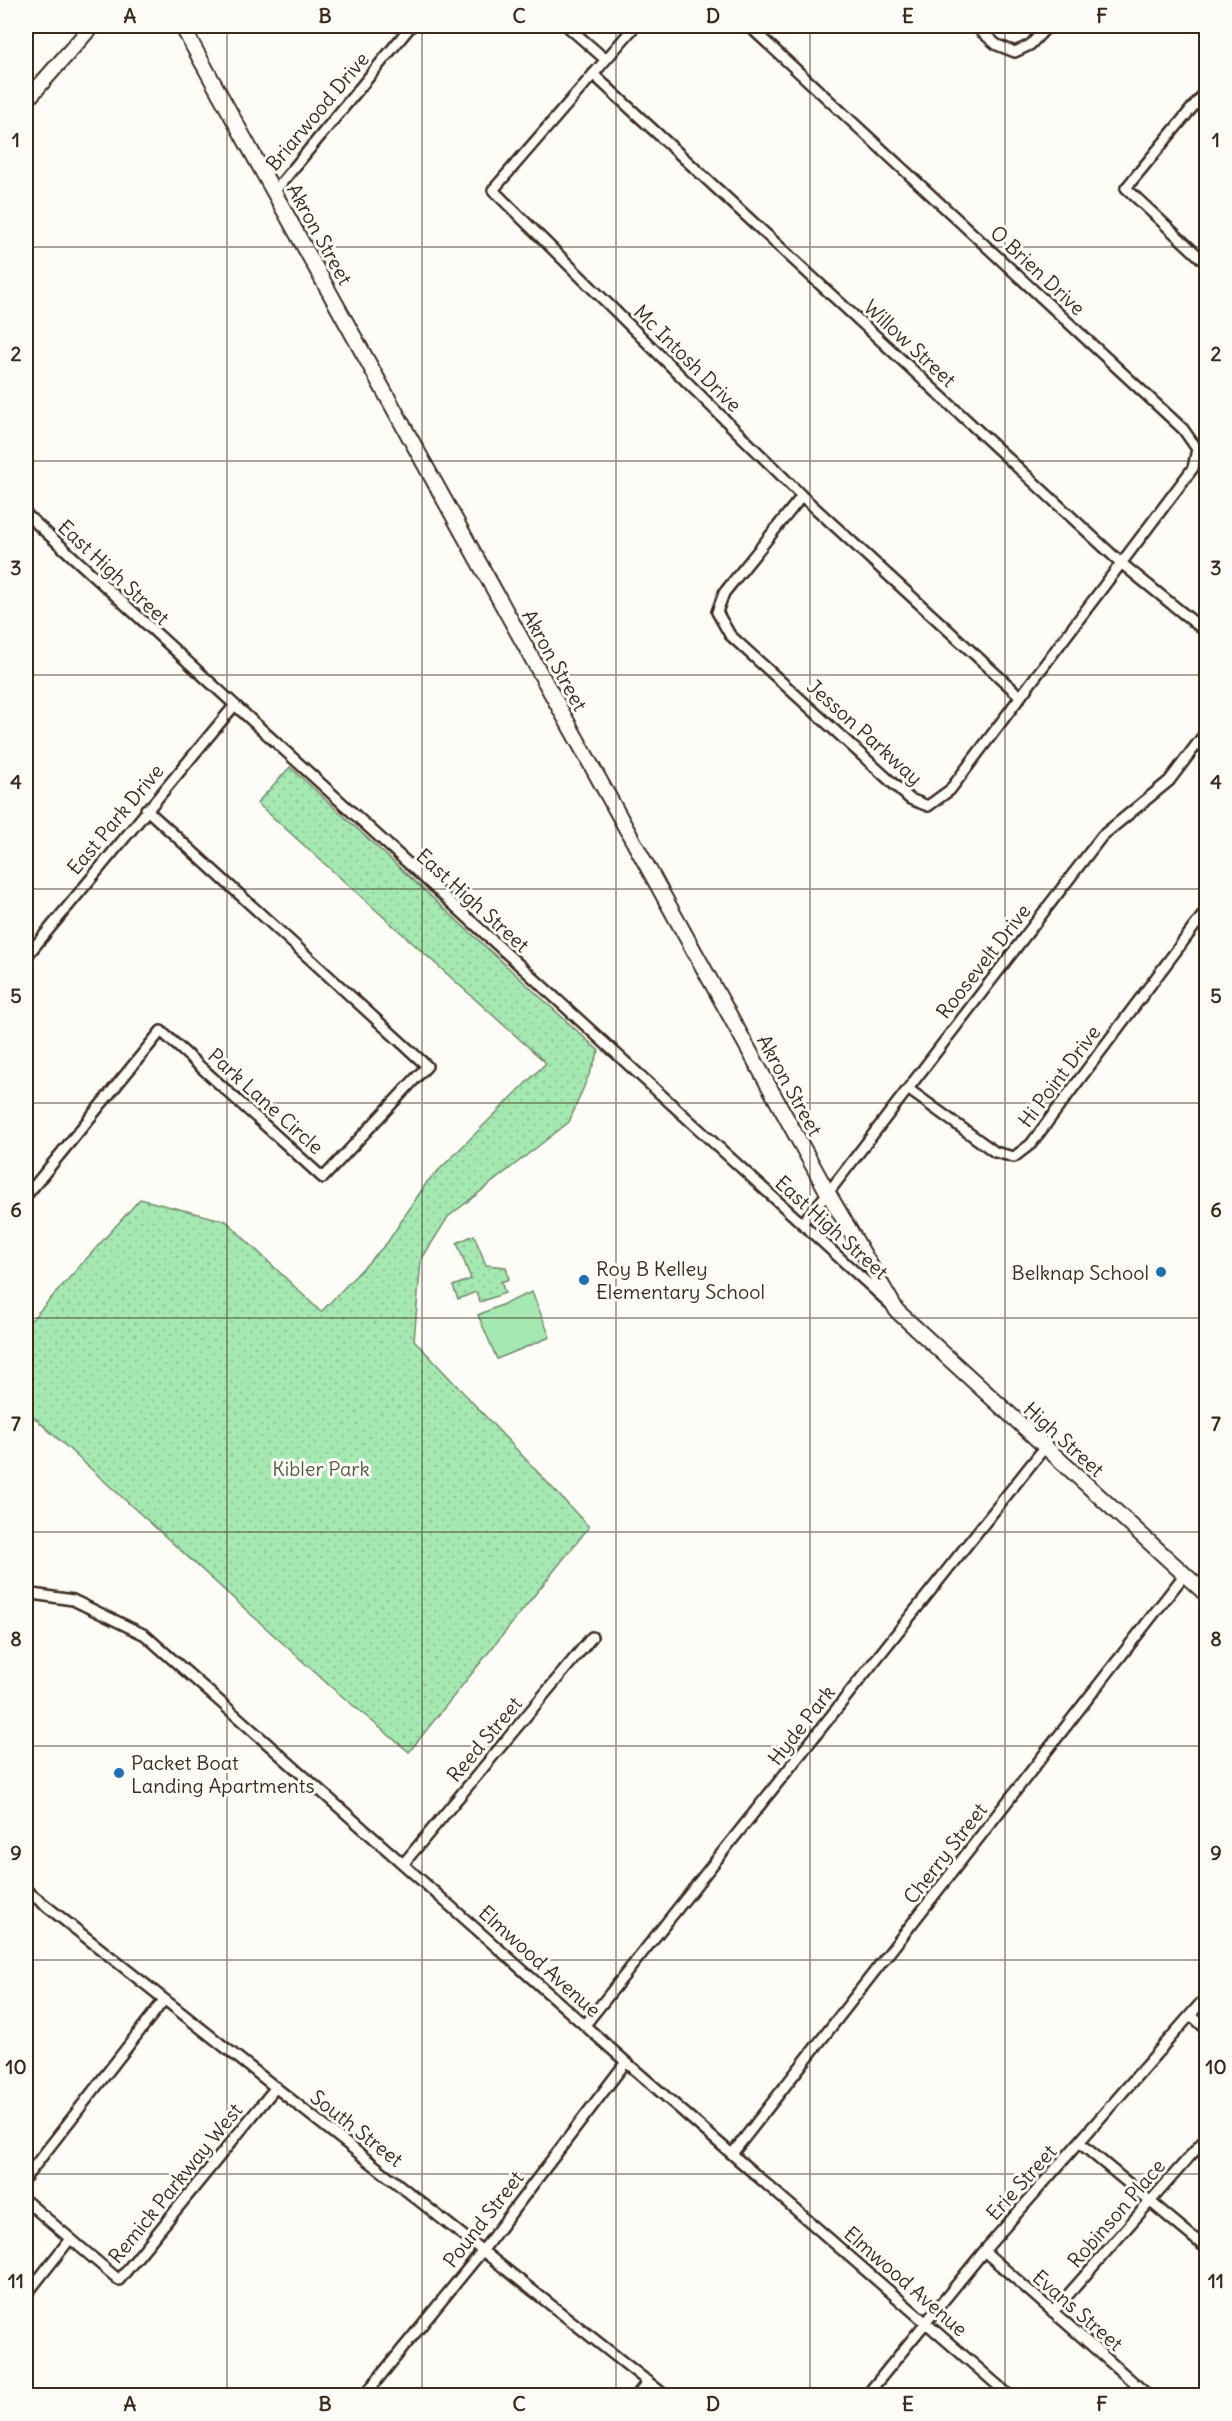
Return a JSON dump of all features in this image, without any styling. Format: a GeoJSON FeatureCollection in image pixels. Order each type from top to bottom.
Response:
{"type":"FeatureCollection","features":[{"type":"Feature","properties":{"kind":"main road"},"geometry":{"type":"LineString","coordinates":[[26,101],[92,26]]}},
{"type":"Feature","properties":{"kind":"main road","name":"Akron Street"},"geometry":{"type":"LineString","coordinates":[[182,26],[828,1194],[897,1311]]}},
{"type":"Feature","properties":{"kind":"main road","name":"High Street"},"geometry":{"type":"LineString","coordinates":[[897,1311],[1206,1594]]}},
{"type":"Feature","properties":{"kind":"street","name":"Briarwood Drive"},"geometry":{"type":"LineString","coordinates":[[274,192],[411,26]]}},
{"type":"Feature","properties":{"kind":"street"},"geometry":{"type":"LineString","coordinates":[[567,26],[605,59]]}},
{"type":"Feature","properties":{"kind":"street","name":"Mc Intosh Drive"},"geometry":{"type":"LineString","coordinates":[[635,26],[493,190],[802,496],[1020,696]]}},
{"type":"Feature","properties":{"kind":"street","name":"O Brien Drive"},"geometry":{"type":"LineString","coordinates":[[749,26],[1174,421],[1197,449],[1193,468],[1121,563]]}},
{"type":"Feature","properties":{"kind":"street"},"geometry":{"type":"LineString","coordinates":[[975,26],[997,45],[1015,52],[1030,45],[1048,26]]}},
{"type":"Feature","properties":{"kind":"street","name":"Willow Street"},"geometry":{"type":"LineString","coordinates":[[594,74],[1121,563],[1206,632]]}},
{"type":"Feature","properties":{"kind":"street"},"geometry":{"type":"LineString","coordinates":[[1204,98],[1126,188],[1206,263]]}},
{"type":"Feature","properties":{"kind":"street","name":"Jesson Parkway"},"geometry":{"type":"LineString","coordinates":[[802,496],[724,593],[717,612],[730,635],[910,800],[928,806],[950,790],[1121,563]]}},
{"type":"Feature","properties":{"kind":"street","name":"East High Street"},"geometry":{"type":"LineString","coordinates":[[26,514],[897,1311]]}},
{"type":"Feature","properties":{"kind":"street","name":"East Park Drive"},"geometry":{"type":"LineString","coordinates":[[26,957],[146,809],[234,706]]}},
{"type":"Feature","properties":{"kind":"street","name":"Roosevelt Drive"},"geometry":{"type":"LineString","coordinates":[[802,1224],[828,1194],[1102,836],[1169,782],[1206,732]]}},
{"type":"Feature","properties":{"kind":"street","name":"Park Lane Circle"},"geometry":{"type":"LineString","coordinates":[[26,1196],[161,1030],[323,1178],[427,1066],[146,809]]}},
{"type":"Feature","properties":{"kind":"street","name":"Hi Point Drive"},"geometry":{"type":"LineString","coordinates":[[908,1089],[995,1152],[1014,1157],[1031,1144],[1206,911]]}},
{"type":"Feature","properties":{"kind":"street","name":"Hyde Park"},"geometry":{"type":"LineString","coordinates":[[585,2025],[1045,1448]]}},
{"type":"Feature","properties":{"kind":"street","name":"Cherry Street"},"geometry":{"type":"LineString","coordinates":[[732,2154],[1185,1574]]}},
{"type":"Feature","properties":{"kind":"street","name":"Elmwood Avenue"},"geometry":{"type":"LineString","coordinates":[[26,1593],[73,1600],[146,1635],[627,2062],[1010,2396]]}},
{"type":"Feature","properties":{"kind":"street","name":"Reed Street"},"geometry":{"type":"LineString","coordinates":[[404,1863],[592,1637]]}},
{"type":"Feature","properties":{"kind":"street","name":"South Street"},"geometry":{"type":"LineString","coordinates":[[26,1890],[666,2396]]}},
{"type":"Feature","properties":{"kind":"street","name":"Erie Street"},"geometry":{"type":"LineString","coordinates":[[866,2396],[984,2251],[1206,1997]]}},
{"type":"Feature","properties":{"kind":"street"},"geometry":{"type":"LineString","coordinates":[[26,2177],[164,2000]]}},
{"type":"Feature","properties":{"kind":"street"},"geometry":{"type":"LineString","coordinates":[[1191,2015],[1206,2030]]}},
{"type":"Feature","properties":{"kind":"street","name":"Pound Street"},"geometry":{"type":"LineString","coordinates":[[364,2396],[483,2250],[627,2062]]}},
{"type":"Feature","properties":{"kind":"street","name":"Remick Parkway West"},"geometry":{"type":"LineString","coordinates":[[70,2239],[119,2280],[276,2087]]}},
{"type":"Feature","properties":{"kind":"street","name":"Robinson Place"},"geometry":{"type":"LineString","coordinates":[[1053,2312],[1206,2138]]}},
{"type":"Feature","properties":{"kind":"street"},"geometry":{"type":"LineString","coordinates":[[1080,2143],[1206,2248]]}},
{"type":"Feature","properties":{"kind":"street"},"geometry":{"type":"LineString","coordinates":[[26,2201],[70,2239],[26,2295]]}},
{"type":"Feature","properties":{"kind":"street","name":"Evans Street"},"geometry":{"type":"LineString","coordinates":[[984,2251],[1149,2396]]}},
{"type":"Feature","properties":{"kind":"street"},"geometry":{"type":"LineString","coordinates":[[636,2396],[648,2381]]}},
{"type":"Feature","properties":{"kind":"green space","name":"Kibler Park"},"geometry":{"type":"Polygon","coordinates":[[[290,767],[599,1051],[569,1122],[448,1217],[421,1260],[414,1340],[589,1527],[409,1752],[331,1687],[26,1410],[26,1326],[140,1199],[226,1221],[321,1312],[387,1243],[427,1182],[546,1063],[257,803],[290,767]]]}},
{"type":"Feature","properties":{"kind":"green space"},"geometry":{"type":"Polygon","coordinates":[[[474,1235],[486,1265],[506,1267],[509,1279],[501,1282],[505,1293],[480,1302],[476,1292],[458,1299],[453,1286],[471,1279],[457,1243],[474,1235]]]}},
{"type":"Feature","properties":{"kind":"green space"},"geometry":{"type":"Polygon","coordinates":[[[532,1292],[550,1337],[497,1359],[478,1315],[532,1292]]]}},
{"type":"Feature","properties":{"kind":"place","name":"Belknap School"},"geometry":{"type":"Point","coordinates":[1161,1272]}},
{"type":"Feature","properties":{"kind":"place","name":"Roy B Kelley Elementary School"},"geometry":{"type":"Point","coordinates":[584,1280]}},
{"type":"Feature","properties":{"kind":"place","name":"Packet Boat Landing Apartments"},"geometry":{"type":"Point","coordinates":[119,1773]}}]}
